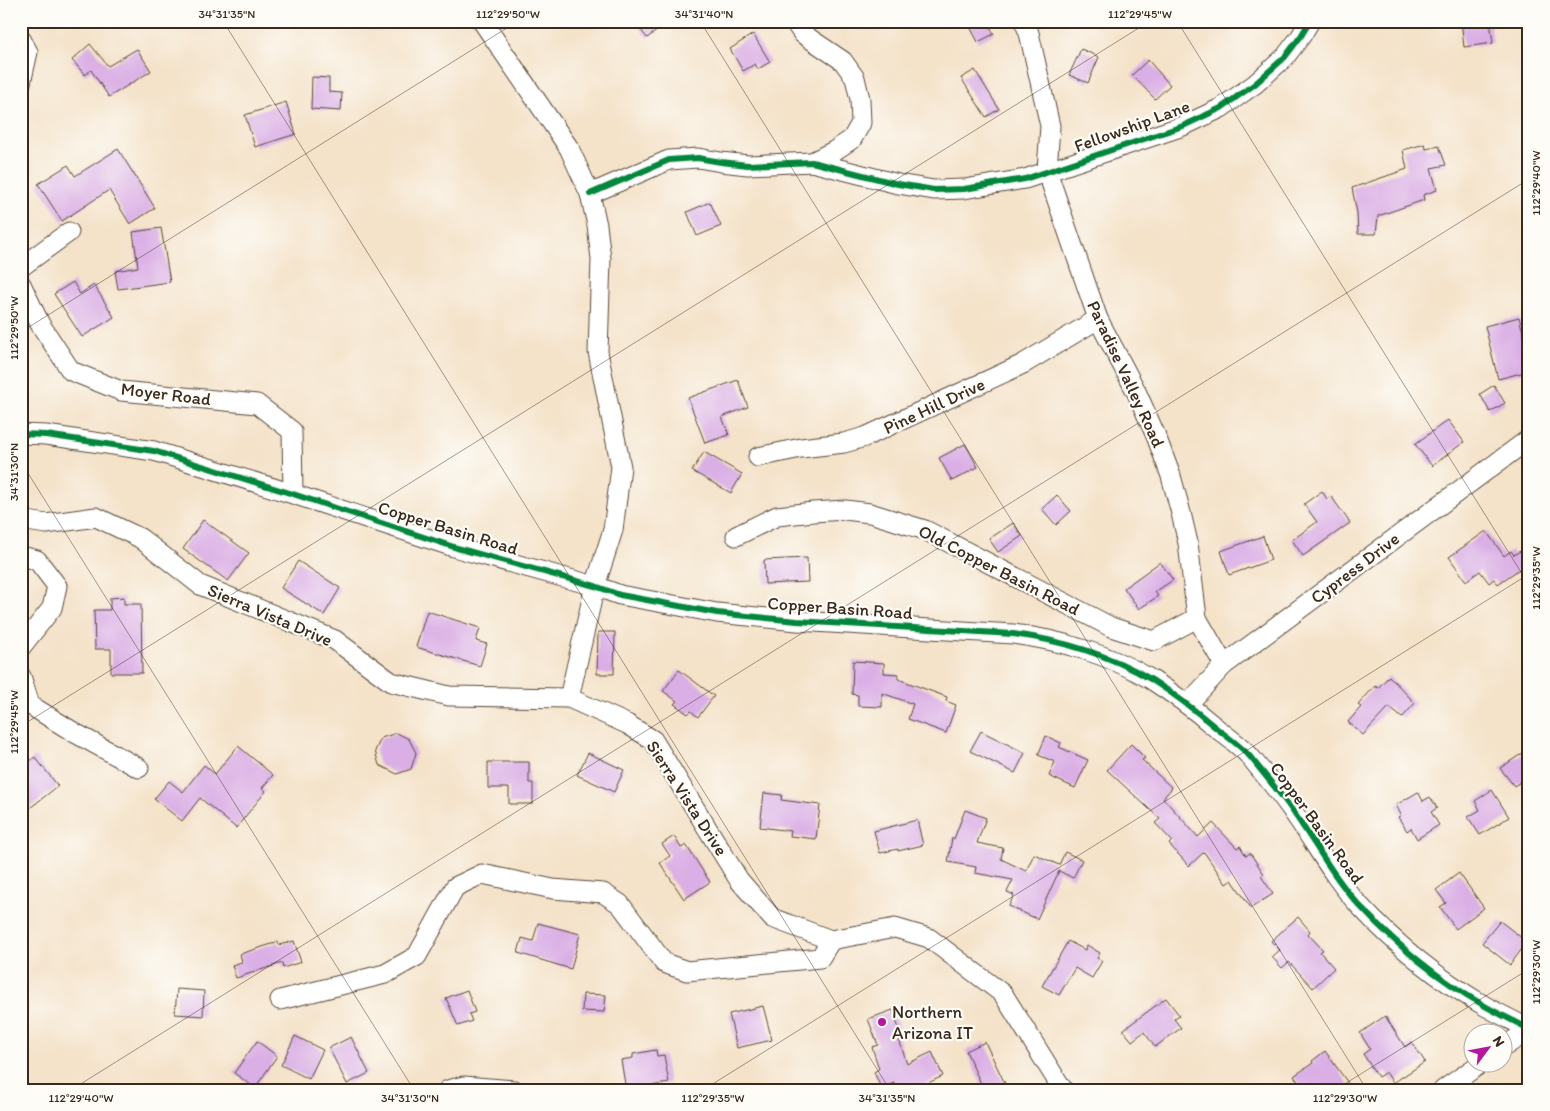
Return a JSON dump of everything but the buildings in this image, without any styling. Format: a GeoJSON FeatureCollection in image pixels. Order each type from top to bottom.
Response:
{"type":"FeatureCollection","features":[{"type":"Feature","properties":{"kind":"street"},"geometry":{"type":"LineString","coordinates":[[482,21],[569,148],[590,194],[598,225],[601,259],[598,352],[621,466],[612,530],[595,586],[569,698]]}},
{"type":"Feature","properties":{"kind":"street"},"geometry":{"type":"LineString","coordinates":[[590,194],[669,160],[698,158],[748,165],[812,162],[852,139],[862,123],[860,99],[855,78],[843,61],[803,34],[794,21]]}},
{"type":"Feature","properties":{"kind":"street","name":"Paradise Valley Road"},"geometry":{"type":"LineString","coordinates":[[1024,21],[1029,33],[1050,126],[1047,171],[1098,319],[1136,391],[1171,476],[1188,543],[1197,618],[1224,665]]}},
{"type":"Feature","properties":{"kind":"street","name":"Fellowship Lane"},"geometry":{"type":"LineString","coordinates":[[812,162],[898,184],[934,190],[964,189],[1025,179],[1184,126],[1221,108],[1255,84],[1285,57],[1310,21]]}},
{"type":"Feature","properties":{"kind":"street"},"geometry":{"type":"LineString","coordinates":[[21,39],[28,52],[21,83]]}},
{"type":"Feature","properties":{"kind":"street"},"geometry":{"type":"LineString","coordinates":[[21,267],[69,232]]}},
{"type":"Feature","properties":{"kind":"street","name":"Moyer Road"},"geometry":{"type":"LineString","coordinates":[[21,284],[40,324],[71,371],[121,391],[257,404],[292,430],[293,494]]}},
{"type":"Feature","properties":{"kind":"street","name":"Pine Hill Drive"},"geometry":{"type":"LineString","coordinates":[[758,457],[801,448],[844,443],[865,437],[1023,364],[1098,319]]}},
{"type":"Feature","properties":{"kind":"street","name":"Copper Basin Road"},"geometry":{"type":"LineString","coordinates":[[21,434],[46,435],[154,451],[293,494],[456,548],[595,586],[620,595],[717,613],[797,621],[1013,634],[1032,637],[1117,663],[1150,679],[1188,704],[1250,756],[1295,814],[1336,877],[1392,940],[1459,990],[1486,1007],[1529,1029]]}},
{"type":"Feature","properties":{"kind":"street","name":"Cypress Drive"},"geometry":{"type":"LineString","coordinates":[[1188,704],[1224,665],[1529,439]]}},
{"type":"Feature","properties":{"kind":"street","name":"Old Copper Basin Road"},"geometry":{"type":"LineString","coordinates":[[736,536],[777,516],[845,510],[870,514],[925,530],[1119,630],[1154,641],[1197,618]]}},
{"type":"Feature","properties":{"kind":"street","name":"Sierra Vista Drive"},"geometry":{"type":"LineString","coordinates":[[21,520],[46,524],[96,517],[140,538],[200,585],[335,640],[391,682],[449,696],[569,698],[627,724],[653,740],[739,880],[772,918],[831,940]]}},
{"type":"Feature","properties":{"kind":"street"},"geometry":{"type":"LineString","coordinates":[[21,556],[36,560],[57,586],[52,608],[21,647]]}},
{"type":"Feature","properties":{"kind":"street"},"geometry":{"type":"LineString","coordinates":[[21,676],[30,705],[75,733],[139,768]]}},
{"type":"Feature","properties":{"kind":"street"},"geometry":{"type":"LineString","coordinates":[[280,1000],[385,974],[417,956],[455,887],[482,874],[553,889],[603,893],[620,904],[664,963],[687,971],[820,958],[831,940],[895,928],[929,938],[1003,994],[1063,1090]]}},
{"type":"Feature","properties":{"kind":"street"},"geometry":{"type":"LineString","coordinates":[[1512,1041],[1529,1029]]}},
{"type":"Feature","properties":{"kind":"street"},"geometry":{"type":"LineString","coordinates":[[1443,1090],[1466,1074]]}},
{"type":"Feature","properties":{"kind":"street"},"geometry":{"type":"LineString","coordinates":[[448,1090],[464,1086],[514,1090]]}},
{"type":"Feature","properties":{"kind":"cycle path"},"geometry":{"type":"LineString","coordinates":[[590,194],[669,160],[698,158],[748,165],[812,162],[898,184],[934,190],[964,189],[1025,179],[1183,126],[1221,108],[1255,84],[1285,57],[1310,21]]}},
{"type":"Feature","properties":{"kind":"cycle path"},"geometry":{"type":"LineString","coordinates":[[21,434],[46,435],[154,451],[457,548],[595,586],[620,595],[717,613],[797,621],[1013,634],[1049,640],[1085,650],[1120,663],[1160,685],[1240,746],[1286,801],[1326,862],[1359,905],[1403,947],[1434,973],[1468,996],[1529,1029]]}},
{"type":"Feature","properties":{"kind":"place","name":"Northern Arizona IT"},"geometry":{"type":"Point","coordinates":[882,1022]}}]}
